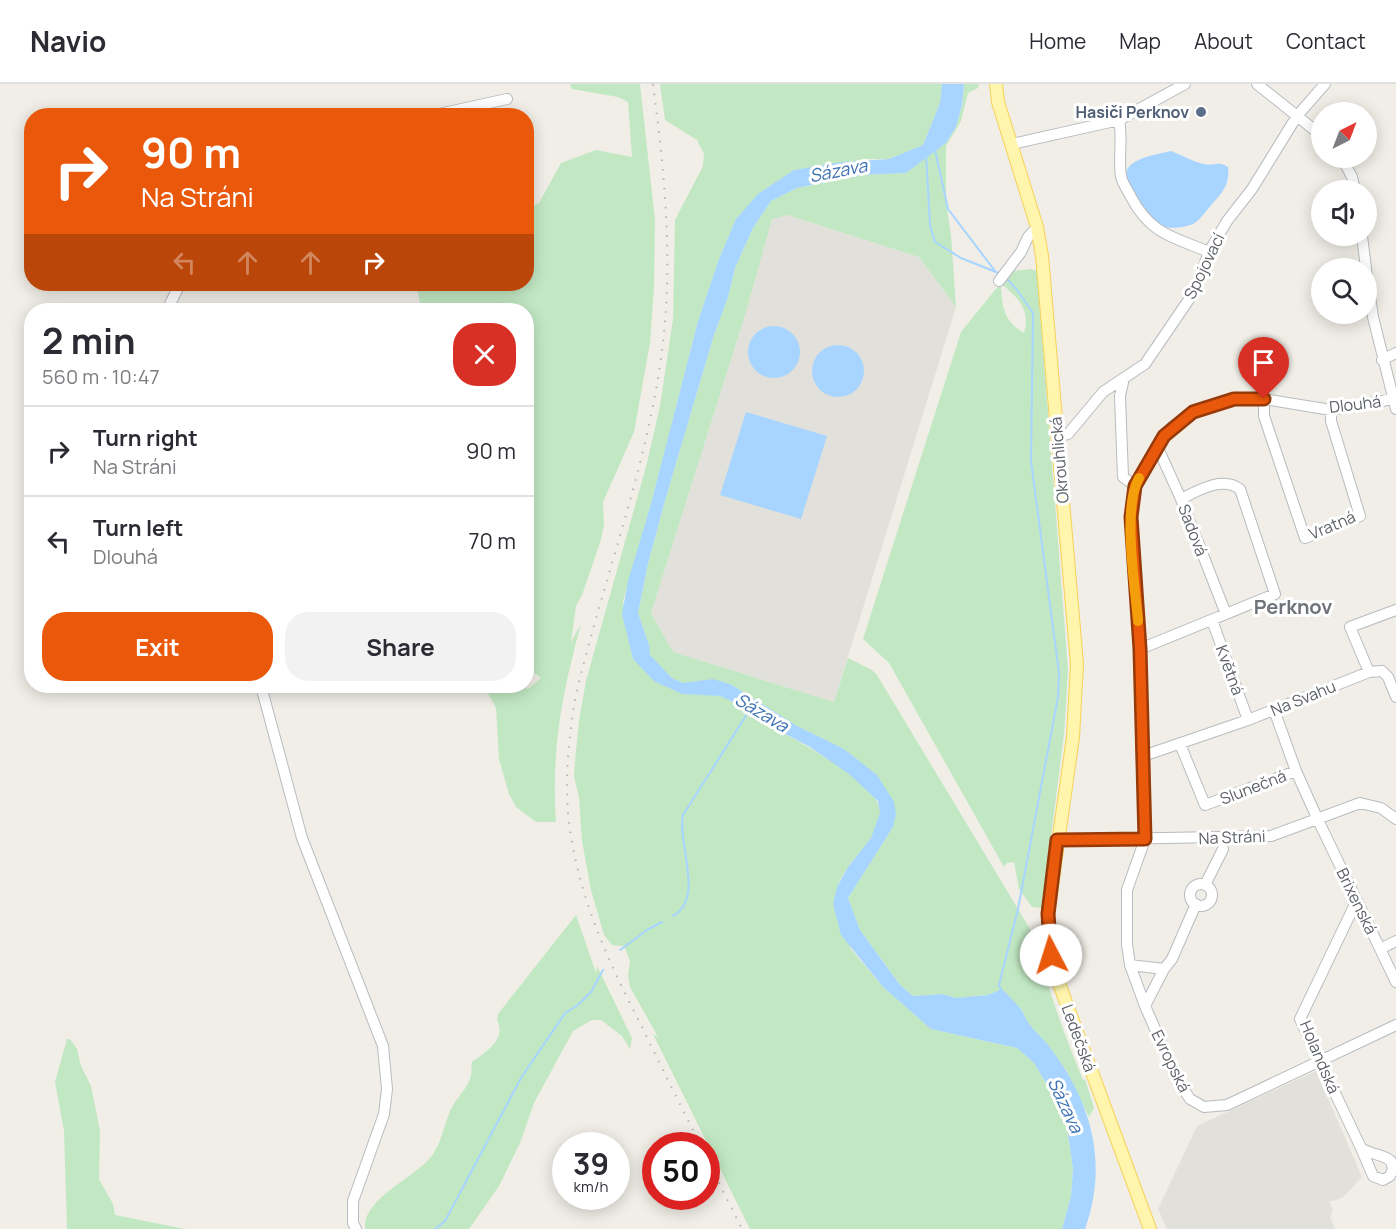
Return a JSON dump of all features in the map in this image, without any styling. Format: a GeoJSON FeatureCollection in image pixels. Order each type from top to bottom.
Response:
{"type":"FeatureCollection","features":[{"type":"Feature","properties":{"kind":"main road","name":"Okrouhlická"},"geometry":{"type":"LineString","coordinates":[[996,84],[998,102],[1037,227],[1042,256],[1077,664],[1073,737],[1057,840]]}},
{"type":"Feature","properties":{"kind":"main road","name":"Ledečská"},"geometry":{"type":"LineString","coordinates":[[1057,840],[1048,914],[1051,955],[1060,986],[1150,1229]]}},
{"type":"Feature","properties":{"kind":"street"},"geometry":{"type":"LineString","coordinates":[[1012,144],[1119,120],[1185,84]]}},
{"type":"Feature","properties":{"kind":"street"},"geometry":{"type":"LineString","coordinates":[[1257,84],[1311,128]]}},
{"type":"Feature","properties":{"kind":"street","name":"Spojovací"},"geometry":{"type":"LineString","coordinates":[[1057,436],[1068,434],[1103,392],[1144,364],[1194,292],[1209,252],[1227,220],[1252,189],[1297,117],[1325,84]]}},
{"type":"Feature","properties":{"kind":"street"},"geometry":{"type":"LineString","coordinates":[[466,108],[507,99]]}},
{"type":"Feature","properties":{"kind":"street"},"geometry":{"type":"LineString","coordinates":[[1119,120],[1122,134],[1121,178],[1137,207],[1152,225],[1165,235],[1209,252]]}},
{"type":"Feature","properties":{"kind":"street"},"geometry":{"type":"LineString","coordinates":[[999,281],[1037,227]]}},
{"type":"Feature","properties":{"kind":"street"},"geometry":{"type":"LineString","coordinates":[[1374,324],[1395,404]]}},
{"type":"Feature","properties":{"kind":"street"},"geometry":{"type":"LineString","coordinates":[[1382,360],[1396,353]]}},
{"type":"Feature","properties":{"kind":"street"},"geometry":{"type":"LineString","coordinates":[[1124,378],[1120,396],[1124,477],[1135,486]]}},
{"type":"Feature","properties":{"kind":"street","name":"Dlouhá"},"geometry":{"type":"LineString","coordinates":[[1145,839],[1140,649],[1131,517],[1135,486],[1157,446],[1172,427],[1193,412],[1234,399],[1264,399],[1331,410],[1395,404]]}},
{"type":"Feature","properties":{"kind":"street","name":"Vratná"},"geometry":{"type":"LineString","coordinates":[[1264,399],[1264,416],[1305,538],[1360,516],[1331,421],[1331,410]]}},
{"type":"Feature","properties":{"kind":"street","name":"Sadová"},"geometry":{"type":"LineString","coordinates":[[1157,446],[1181,499],[1226,614]]}},
{"type":"Feature","properties":{"kind":"street"},"geometry":{"type":"LineString","coordinates":[[1140,649],[1275,594],[1243,494],[1233,484],[1220,483],[1181,499]]}},
{"type":"Feature","properties":{"kind":"street"},"geometry":{"type":"LineString","coordinates":[[1396,610],[1350,627],[1369,672],[1382,671],[1388,677],[1396,697]]}},
{"type":"Feature","properties":{"kind":"street","name":"Květná"},"geometry":{"type":"LineString","coordinates":[[1212,620],[1248,720]]}},
{"type":"Feature","properties":{"kind":"street","name":"Na Svahu"},"geometry":{"type":"LineString","coordinates":[[1143,756],[1248,720],[1369,672]]}},
{"type":"Feature","properties":{"kind":"street"},"geometry":{"type":"LineString","coordinates":[[263,693],[302,838],[383,1046],[387,1089],[384,1114],[353,1201],[353,1223],[356,1229]]}},
{"type":"Feature","properties":{"kind":"street","name":"Brixenská"},"geometry":{"type":"LineString","coordinates":[[1274,710],[1296,771],[1356,902],[1396,982]]}},
{"type":"Feature","properties":{"kind":"street","name":"Slunečná"},"geometry":{"type":"LineString","coordinates":[[1180,744],[1205,805],[1296,771]]}},
{"type":"Feature","properties":{"kind":"street","name":"Na Stráni"},"geometry":{"type":"LineString","coordinates":[[1057,840],[1271,836],[1360,803],[1381,808],[1396,819]]}},
{"type":"Feature","properties":{"kind":"street","name":"Evropská"},"geometry":{"type":"LineString","coordinates":[[1145,839],[1127,890],[1126,944],[1130,965],[1145,1006],[1178,1082],[1190,1099],[1204,1107],[1227,1105],[1396,1025]]}},
{"type":"Feature","properties":{"kind":"street"},"geometry":{"type":"LineString","coordinates":[[1145,1006],[1164,969],[1172,959],[1196,904],[1190,896],[1192,889],[1198,884],[1205,885],[1223,849]]}},
{"type":"Feature","properties":{"kind":"street","name":"Holandská"},"geometry":{"type":"LineString","coordinates":[[1356,902],[1300,1019],[1361,1148]]}},
{"type":"Feature","properties":{"kind":"street"},"geometry":{"type":"LineString","coordinates":[[1380,949],[1396,941]]}},
{"type":"Feature","properties":{"kind":"street"},"geometry":{"type":"LineString","coordinates":[[1130,965],[1164,969]]}},
{"type":"Feature","properties":{"kind":"shaded area"},"geometry":{"type":"Polygon","coordinates":[[[786,215],[919,257],[956,307],[834,702],[673,652],[651,613],[746,312],[772,219],[786,215]]]}},
{"type":"Feature","properties":{"kind":"shaded area"},"geometry":{"type":"Polygon","coordinates":[[[1316,1071],[1362,1177],[1342,1198],[1329,1202],[1333,1210],[1330,1217],[1335,1229],[1167,1229],[1158,1209],[1197,1126],[1316,1071]]]}},
{"type":"Feature","properties":{"kind":"green space"},"geometry":{"type":"Polygon","coordinates":[[[570,84],[640,84],[655,220],[654,288],[650,343],[634,432],[603,502],[604,525],[600,543],[576,606],[571,642],[581,624],[559,722],[555,770],[556,822],[536,822],[516,807],[509,794],[499,759],[496,708],[488,693],[534,693],[534,684],[541,678],[534,672],[534,303],[420,303],[418,291],[534,291],[534,206],[539,203],[561,163],[596,150],[632,157],[628,102],[618,97],[572,89],[570,84]]]}},
{"type":"Feature","properties":{"kind":"green space"},"geometry":{"type":"Polygon","coordinates":[[[660,84],[942,84],[940,103],[923,145],[889,159],[870,159],[794,170],[759,194],[736,219],[719,259],[698,321],[651,505],[623,601],[633,659],[706,695],[720,696],[729,700],[755,718],[847,772],[876,800],[880,812],[876,828],[848,867],[837,887],[851,949],[883,987],[931,1029],[1017,1048],[1034,1063],[1066,1120],[1073,1168],[1071,1196],[1062,1229],[750,1229],[720,1169],[720,1132],[702,1132],[653,1034],[658,1037],[630,987],[628,976],[630,961],[624,946],[612,945],[604,935],[591,890],[582,841],[579,797],[574,776],[579,721],[586,681],[647,463],[660,406],[673,319],[675,220],[703,166],[704,154],[697,140],[665,120],[660,84]]]}},
{"type":"Feature","properties":{"kind":"green space"},"geometry":{"type":"Polygon","coordinates":[[[964,84],[979,84],[978,88],[968,93],[961,121],[946,146],[946,202],[951,235],[956,307],[919,257],[787,215],[772,219],[746,312],[651,613],[673,652],[834,702],[848,658],[877,675],[1036,939],[1056,1011],[1083,1080],[1085,1079],[1094,1108],[1089,1117],[1066,1070],[1027,1022],[1022,1010],[1002,989],[988,995],[956,998],[943,994],[913,996],[900,985],[860,930],[848,898],[893,827],[853,757],[844,749],[797,726],[730,684],[703,681],[683,683],[672,678],[649,655],[649,645],[638,613],[664,504],[713,338],[728,297],[735,268],[753,228],[771,201],[797,188],[861,175],[906,173],[946,143],[956,127],[962,105],[964,84]]]}},
{"type":"Feature","properties":{"kind":"green space"},"geometry":{"type":"Polygon","coordinates":[[[1031,269],[1037,271],[1068,670],[1064,734],[1042,908],[1032,907],[1019,889],[1014,862],[1007,863],[1004,867],[889,663],[863,639],[961,332],[995,290],[1013,271],[1031,269]],[[1001,284],[1005,312],[1012,323],[1024,333],[1026,317],[1022,305],[1001,284]]]}},
{"type":"Feature","properties":{"kind":"green space"},"geometry":{"type":"Polygon","coordinates":[[[576,915],[596,973],[597,966],[632,1038],[630,1049],[622,1036],[601,1020],[592,1020],[573,1031],[534,1103],[520,1143],[499,1186],[469,1229],[365,1229],[366,1218],[380,1199],[431,1157],[440,1141],[450,1111],[469,1080],[472,1062],[489,1049],[497,1039],[498,1014],[576,915]]]}},
{"type":"Feature","properties":{"kind":"green space"},"geometry":{"type":"Polygon","coordinates":[[[67,1039],[70,1039],[77,1049],[81,1066],[91,1086],[100,1131],[99,1179],[113,1204],[115,1215],[185,1229],[67,1229],[64,1131],[55,1082],[67,1039]]]}},
{"type":"Feature","properties":{"kind":"water","name":"Sázava"},"geometry":{"type":"Polygon","coordinates":[[[942,84],[964,84],[962,105],[956,127],[946,143],[906,173],[861,175],[797,188],[771,201],[753,228],[735,268],[728,297],[713,338],[664,504],[638,613],[650,655],[672,678],[683,683],[713,679],[730,684],[797,726],[844,749],[877,775],[894,802],[896,814],[893,827],[848,898],[860,930],[900,985],[913,996],[943,994],[956,998],[988,995],[1002,989],[1021,1009],[1034,1030],[1046,1042],[1075,1088],[1092,1132],[1095,1180],[1092,1204],[1085,1229],[1062,1229],[1071,1196],[1073,1169],[1066,1120],[1034,1063],[1017,1048],[931,1029],[883,987],[841,935],[833,904],[837,887],[848,867],[871,838],[880,813],[878,801],[849,774],[810,747],[753,717],[731,701],[720,696],[682,694],[654,681],[633,659],[622,614],[628,581],[651,504],[698,321],[719,259],[736,219],[758,194],[794,170],[842,162],[889,159],[923,145],[940,103],[942,84]]]}},
{"type":"Feature","properties":{"kind":"water"},"geometry":{"type":"Polygon","coordinates":[[[1171,151],[1207,165],[1218,164],[1228,167],[1227,183],[1201,217],[1193,224],[1175,228],[1165,227],[1152,218],[1132,191],[1126,174],[1128,168],[1136,161],[1171,151]]]}},
{"type":"Feature","properties":{"kind":"water"},"geometry":{"type":"Polygon","coordinates":[[[774,326],[784,328],[792,334],[798,342],[800,352],[798,362],[792,370],[784,376],[774,378],[764,376],[756,370],[750,362],[748,352],[750,342],[756,334],[764,328],[774,326]]]}},
{"type":"Feature","properties":{"kind":"water"},"geometry":{"type":"Polygon","coordinates":[[[838,345],[848,347],[856,353],[862,361],[864,371],[862,381],[856,389],[848,395],[838,397],[828,395],[820,389],[814,381],[812,371],[814,361],[820,353],[828,347],[838,345]]]}},
{"type":"Feature","properties":{"kind":"water"},"geometry":{"type":"Polygon","coordinates":[[[746,412],[827,436],[801,519],[720,495],[746,412]]]}},
{"type":"Feature","properties":{"kind":"waterway"},"geometry":{"type":"LineString","coordinates":[[935,150],[948,209],[995,271]]}},
{"type":"Feature","properties":{"kind":"waterway"},"geometry":{"type":"LineString","coordinates":[[926,154],[930,226],[935,242],[961,258],[1001,274]]}},
{"type":"Feature","properties":{"kind":"waterway"},"geometry":{"type":"LineString","coordinates":[[1002,992],[999,985],[1018,909],[1058,697],[1059,673],[1031,461],[1033,313],[1006,278]]}},
{"type":"Feature","properties":{"kind":"waterway","name":"Sázava"},"geometry":{"type":"LineString","coordinates":[[673,916],[682,908],[689,884],[683,840],[683,815],[749,711]]}},
{"type":"Feature","properties":{"kind":"waterway"},"geometry":{"type":"LineString","coordinates":[[620,950],[662,922]]}},
{"type":"Feature","properties":{"kind":"waterway"},"geometry":{"type":"LineString","coordinates":[[435,1229],[445,1221],[521,1078],[565,1013],[578,1005],[591,992],[603,970]]}},
{"type":"Feature","properties":{"kind":"railway"},"geometry":{"type":"LineString","coordinates":[[653,84],[662,158],[667,231],[663,341],[658,378],[641,459],[575,699],[567,791],[573,849],[596,928],[618,978],[694,1132]]}},
{"type":"Feature","properties":{"kind":"railway"},"geometry":{"type":"LineString","coordinates":[[720,1185],[742,1229]]}},
{"type":"Feature","properties":{"kind":"slow traffic"},"geometry":{"type":"LineString","coordinates":[[1138,621],[1131,517],[1135,486],[1139,478]]}},
{"type":"Feature","properties":{"kind":"place","name":"Hasiči Perknov"},"geometry":{"type":"Point","coordinates":[1201,112]}},
{"type":"Feature","properties":{"kind":"district","name":"Perknov"},"geometry":{"type":"Point","coordinates":[1293,606]}},
{"type":"Feature","properties":{"kind":"route"},"geometry":{"type":"LineString","coordinates":[[1051,955],[1048,914],[1057,840],[1145,839],[1140,649],[1131,517],[1135,486],[1164,436],[1172,427],[1193,412],[1234,399],[1264,399]]}}]}
